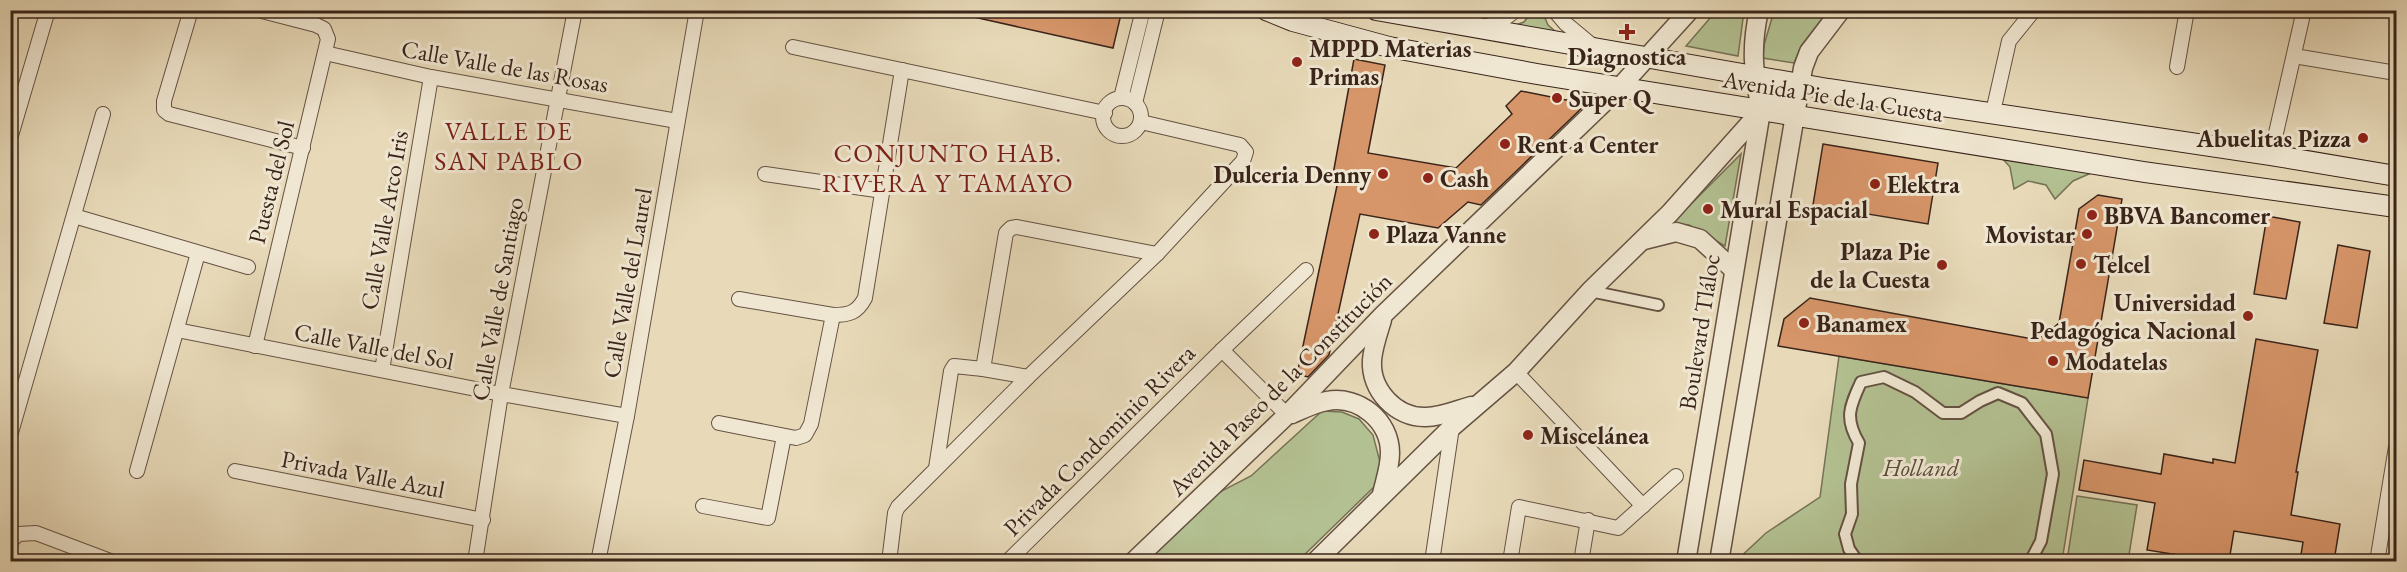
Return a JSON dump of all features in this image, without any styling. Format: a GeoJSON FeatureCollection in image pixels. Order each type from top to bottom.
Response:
{"type":"FeatureCollection","features":[{"type":"Feature","properties":{"kind":"main road","name":"Avenida Pie de la Cuesta"},"geometry":{"type":"LineString","coordinates":[[1266,10],[1293,21],[1389,47],[1761,111],[2144,172],[2397,207]]}},
{"type":"Feature","properties":{"kind":"main road","name":"Avenida Pie de la Cuesta"},"geometry":{"type":"LineString","coordinates":[[1376,10],[1800,84],[2397,176]]}},
{"type":"Feature","properties":{"kind":"main road"},"geometry":{"type":"LineString","coordinates":[[1761,111],[1800,84]]}},
{"type":"Feature","properties":{"kind":"street"},"geometry":{"type":"LineString","coordinates":[[10,139],[48,10]]}},
{"type":"Feature","properties":{"kind":"street"},"geometry":{"type":"LineString","coordinates":[[191,10],[164,101],[164,110],[169,114],[303,148]]}},
{"type":"Feature","properties":{"kind":"street","name":"Puesta del Sol"},"geometry":{"type":"LineString","coordinates":[[255,346],[328,39],[324,29],[316,25],[258,10]]}},
{"type":"Feature","properties":{"kind":"street","name":"Calle Valle de Santiago"},"geometry":{"type":"LineString","coordinates":[[475,561],[501,394],[556,98],[575,10]]}},
{"type":"Feature","properties":{"kind":"street","name":"Calle Valle del Laurel"},"geometry":{"type":"LineString","coordinates":[[598,561],[627,416],[697,10]]}},
{"type":"Feature","properties":{"kind":"street"},"geometry":{"type":"LineString","coordinates":[[1121,98],[1143,10]]}},
{"type":"Feature","properties":{"kind":"street"},"geometry":{"type":"LineString","coordinates":[[1135,103],[1158,10]]}},
{"type":"Feature","properties":{"kind":"street"},"geometry":{"type":"LineString","coordinates":[[1478,29],[1503,20],[1516,10]]}},
{"type":"Feature","properties":{"kind":"street"},"geometry":{"type":"LineString","coordinates":[[1554,10],[1565,23],[1594,47]]}},
{"type":"Feature","properties":{"kind":"street","name":"Avenida Paseo de la Constitución"},"geometry":{"type":"LineString","coordinates":[[1133,561],[1287,416],[1383,315],[1620,87],[1690,10]]}},
{"type":"Feature","properties":{"kind":"street"},"geometry":{"type":"LineString","coordinates":[[1315,561],[1475,405],[1516,372],[1590,291],[1671,213],[1761,111],[1752,56],[1753,36],[1759,10]]}},
{"type":"Feature","properties":{"kind":"street"},"geometry":{"type":"LineString","coordinates":[[1719,561],[1800,84],[1809,52],[1840,10]]}},
{"type":"Feature","properties":{"kind":"street"},"geometry":{"type":"LineString","coordinates":[[1993,112],[2009,42],[2034,10]]}},
{"type":"Feature","properties":{"kind":"street"},"geometry":{"type":"LineString","coordinates":[[2177,67],[2187,10]]}},
{"type":"Feature","properties":{"kind":"street"},"geometry":{"type":"LineString","coordinates":[[2271,155],[2304,10]]}},
{"type":"Feature","properties":{"kind":"street"},"geometry":{"type":"LineString","coordinates":[[793,47],[1105,113]]}},
{"type":"Feature","properties":{"kind":"street","name":"Calle Valle de las Rosas"},"geometry":{"type":"LineString","coordinates":[[325,53],[431,77],[677,121]]}},
{"type":"Feature","properties":{"kind":"street"},"geometry":{"type":"LineString","coordinates":[[2294,56],[2397,73]]}},
{"type":"Feature","properties":{"kind":"street"},"geometry":{"type":"LineString","coordinates":[[739,299],[833,315],[847,315],[856,312],[865,298],[902,70]]}},
{"type":"Feature","properties":{"kind":"street"},"geometry":{"type":"LineString","coordinates":[[1127,73],[1141,77]]}},
{"type":"Feature","properties":{"kind":"street","name":"Calle Valle Arco Iris"},"geometry":{"type":"LineString","coordinates":[[382,370],[431,77]]}},
{"type":"Feature","properties":{"kind":"street"},"geometry":{"type":"LineString","coordinates":[[1121,98],[1135,103],[1140,112],[1141,122],[1129,135],[1118,136],[1105,124],[1105,113],[1110,103],[1121,98]]}},
{"type":"Feature","properties":{"kind":"street","name":"Boulevard Tláloc"},"geometry":{"type":"LineString","coordinates":[[1686,561],[1761,111]]}},
{"type":"Feature","properties":{"kind":"street"},"geometry":{"type":"LineString","coordinates":[[10,436],[103,114]]}},
{"type":"Feature","properties":{"kind":"street"},"geometry":{"type":"LineString","coordinates":[[889,561],[895,513],[936,468],[1028,377],[1157,254],[1243,161],[1246,152],[1240,145],[1141,122]]}},
{"type":"Feature","properties":{"kind":"street"},"geometry":{"type":"LineString","coordinates":[[765,174],[883,191]]}},
{"type":"Feature","properties":{"kind":"street"},"geometry":{"type":"LineString","coordinates":[[74,216],[248,267]]}},
{"type":"Feature","properties":{"kind":"street"},"geometry":{"type":"LineString","coordinates":[[983,369],[1006,233],[1011,228],[1017,227],[1157,254]]}},
{"type":"Feature","properties":{"kind":"street"},"geometry":{"type":"LineString","coordinates":[[1642,241],[1676,232],[1700,239],[1734,270]]}},
{"type":"Feature","properties":{"kind":"street"},"geometry":{"type":"LineString","coordinates":[[136,471],[198,253]]}},
{"type":"Feature","properties":{"kind":"street","name":"Privada Condominio Rivera"},"geometry":{"type":"LineString","coordinates":[[1007,561],[1306,270]]}},
{"type":"Feature","properties":{"kind":"street"},"geometry":{"type":"LineString","coordinates":[[1590,291],[1658,305]]}},
{"type":"Feature","properties":{"kind":"street"},"geometry":{"type":"LineString","coordinates":[[719,423],[784,436],[801,437],[805,435],[811,424],[833,315]]}},
{"type":"Feature","properties":{"kind":"street"},"geometry":{"type":"LineString","coordinates":[[1383,315],[1372,362],[1375,381],[1385,399],[1404,412],[1426,417],[1475,405]]}},
{"type":"Feature","properties":{"kind":"street","name":"Calle Valle del Sol"},"geometry":{"type":"LineString","coordinates":[[177,330],[501,394],[627,416]]}},
{"type":"Feature","properties":{"kind":"street","name":"Privada Condominio Rivera"},"geometry":{"type":"LineString","coordinates":[[1222,350],[1287,416]]}},
{"type":"Feature","properties":{"kind":"street"},"geometry":{"type":"LineString","coordinates":[[936,468],[951,371],[954,366],[1028,377]]}},
{"type":"Feature","properties":{"kind":"street"},"geometry":{"type":"LineString","coordinates":[[1516,372],[1643,506]]}},
{"type":"Feature","properties":{"kind":"street"},"geometry":{"type":"LineString","coordinates":[[1858,561],[1849,549],[1845,534],[1852,514],[1851,483],[1858,443],[1851,430],[1849,407],[1861,382],[1884,377],[1915,392],[1943,413],[1961,413],[1998,393],[2022,402],[2046,434],[2053,474],[2041,541],[2030,561]]}},
{"type":"Feature","properties":{"kind":"street"},"geometry":{"type":"LineString","coordinates":[[1287,416],[1316,404],[1337,400],[1357,404],[1374,416],[1386,433],[1389,443],[1389,464],[1382,494]]}},
{"type":"Feature","properties":{"kind":"street"},"geometry":{"type":"LineString","coordinates":[[1432,561],[1452,427]]}},
{"type":"Feature","properties":{"kind":"street"},"geometry":{"type":"LineString","coordinates":[[703,506],[768,519],[784,436]]}},
{"type":"Feature","properties":{"kind":"street"},"geometry":{"type":"LineString","coordinates":[[2377,561],[2397,447]]}},
{"type":"Feature","properties":{"kind":"street","name":"Privada Valle Azul"},"geometry":{"type":"LineString","coordinates":[[235,471],[483,520]]}},
{"type":"Feature","properties":{"kind":"street"},"geometry":{"type":"LineString","coordinates":[[1510,561],[1519,507],[1618,528],[1676,476]]}},
{"type":"Feature","properties":{"kind":"street"},"geometry":{"type":"LineString","coordinates":[[1581,561],[1588,520]]}},
{"type":"Feature","properties":{"kind":"street"},"geometry":{"type":"LineString","coordinates":[[14,538],[36,533],[113,561]]}},
{"type":"Feature","properties":{"kind":"green space"},"geometry":{"type":"Polygon","coordinates":[[[1717,10],[1744,11],[1738,56],[1686,46],[1717,10]]]}},
{"type":"Feature","properties":{"kind":"green space"},"geometry":{"type":"Polygon","coordinates":[[[1532,11],[1542,11],[1548,25],[1556,32],[1513,26],[1524,22],[1532,11]]]}},
{"type":"Feature","properties":{"kind":"green space"},"geometry":{"type":"Polygon","coordinates":[[[1774,11],[1828,11],[1801,46],[1794,63],[1763,58],[1764,45],[1774,11]]]}},
{"type":"Feature","properties":{"kind":"green space"},"geometry":{"type":"Polygon","coordinates":[[[1993,148],[2107,166],[2073,181],[2055,199],[2046,185],[2028,181],[2014,189],[2010,167],[1993,148]]]}},
{"type":"Feature","properties":{"kind":"green space"},"geometry":{"type":"Polygon","coordinates":[[[1741,154],[1725,246],[1689,225],[1672,223],[1741,154]]]}},
{"type":"Feature","properties":{"kind":"green space","name":"Holland"},"geometry":{"type":"Polygon","coordinates":[[[1839,356],[2088,398],[2062,561],[1735,562],[1766,533],[1820,497],[1839,356]]]}},
{"type":"Feature","properties":{"kind":"green space"},"geometry":{"type":"Polygon","coordinates":[[[1322,411],[1342,412],[1359,419],[1373,435],[1380,462],[1375,486],[1298,561],[1142,562],[1208,498],[1251,476],[1322,411]]]}},
{"type":"Feature","properties":{"kind":"green space"},"geometry":{"type":"Polygon","coordinates":[[[2077,496],[2137,505],[2128,561],[2067,561],[2077,496]]]}},
{"type":"Feature","properties":{"kind":"building"},"geometry":{"type":"Polygon","coordinates":[[[969,10],[1122,10],[1113,48],[969,16],[969,10]]]}},
{"type":"Feature","properties":{"kind":"building"},"geometry":{"type":"Polygon","coordinates":[[[1354,59],[1385,65],[1368,153],[1456,168],[1512,114],[1506,106],[1521,91],[1586,104],[1481,205],[1468,202],[1438,228],[1360,214],[1329,355],[1308,377],[1297,374],[1338,181],[1332,180],[1354,59]]]}},
{"type":"Feature","properties":{"kind":"building","name":"Elektra"},"geometry":{"type":"Polygon","coordinates":[[[1823,144],[1938,163],[1928,224],[1813,205],[1823,144]]]}},
{"type":"Feature","properties":{"kind":"building"},"geometry":{"type":"Polygon","coordinates":[[[2098,195],[2122,199],[2088,398],[1778,346],[1784,319],[1810,298],[2038,340],[2059,323],[2079,209],[2098,195]]]}},
{"type":"Feature","properties":{"kind":"building"},"geometry":{"type":"Polygon","coordinates":[[[2267,216],[2300,222],[2286,299],[2254,294],[2267,216]]]}},
{"type":"Feature","properties":{"kind":"building"},"geometry":{"type":"Polygon","coordinates":[[[2338,245],[2370,251],[2357,328],[2324,323],[2338,245]]]}},
{"type":"Feature","properties":{"kind":"building"},"geometry":{"type":"Polygon","coordinates":[[[2256,339],[2318,350],[2296,472],[2298,472],[2291,515],[2340,524],[2334,561],[2300,561],[2303,542],[2234,531],[2229,561],[2215,561],[2147,550],[2155,503],[2079,490],[2084,460],[2161,474],[2164,454],[2213,463],[2213,459],[2235,463],[2256,339]]]}},
{"type":"Feature","properties":{"kind":"place","name":"Diagnostica"},"geometry":{"type":"Point","coordinates":[1627,32]}},
{"type":"Feature","properties":{"kind":"place","name":"MPPD Materias Primas"},"geometry":{"type":"Point","coordinates":[1297,62]}},
{"type":"Feature","properties":{"kind":"place","name":"Super Q"},"geometry":{"type":"Point","coordinates":[1557,98]}},
{"type":"Feature","properties":{"kind":"place","name":"Abuelitas Pizza"},"geometry":{"type":"Point","coordinates":[2363,138]}},
{"type":"Feature","properties":{"kind":"place","name":"Rent a Center"},"geometry":{"type":"Point","coordinates":[1505,144]}},
{"type":"Feature","properties":{"kind":"place","name":"Dulceria Denny"},"geometry":{"type":"Point","coordinates":[1383,174]}},
{"type":"Feature","properties":{"kind":"place","name":"Cash"},"geometry":{"type":"Point","coordinates":[1428,178]}},
{"type":"Feature","properties":{"kind":"place","name":"Elektra"},"geometry":{"type":"Point","coordinates":[1875,184]}},
{"type":"Feature","properties":{"kind":"place","name":"Mural Espacial"},"geometry":{"type":"Point","coordinates":[1708,209]}},
{"type":"Feature","properties":{"kind":"place","name":"BBVA Bancomer"},"geometry":{"type":"Point","coordinates":[2092,215]}},
{"type":"Feature","properties":{"kind":"place","name":"Plaza Vanne"},"geometry":{"type":"Point","coordinates":[1374,234]}},
{"type":"Feature","properties":{"kind":"place","name":"Movistar"},"geometry":{"type":"Point","coordinates":[2087,234]}},
{"type":"Feature","properties":{"kind":"place","name":"Telcel"},"geometry":{"type":"Point","coordinates":[2081,264]}},
{"type":"Feature","properties":{"kind":"place","name":"Plaza Pie de la Cuesta"},"geometry":{"type":"Point","coordinates":[1942,265]}},
{"type":"Feature","properties":{"kind":"place","name":"Universidad Pedagógica Nacional"},"geometry":{"type":"Point","coordinates":[2248,316]}},
{"type":"Feature","properties":{"kind":"place","name":"Banamex"},"geometry":{"type":"Point","coordinates":[1804,323]}},
{"type":"Feature","properties":{"kind":"place","name":"Modatelas"},"geometry":{"type":"Point","coordinates":[2053,361]}},
{"type":"Feature","properties":{"kind":"place","name":"Miscelánea"},"geometry":{"type":"Point","coordinates":[1528,435]}},
{"type":"Feature","properties":{"kind":"district","name":"VALLE DE SAN PABLO"},"geometry":{"type":"Point","coordinates":[509,146]}},
{"type":"Feature","properties":{"kind":"district","name":"CONJUNTO HAB. RIVERA Y TAMAYO"},"geometry":{"type":"Point","coordinates":[948,168]}}]}
